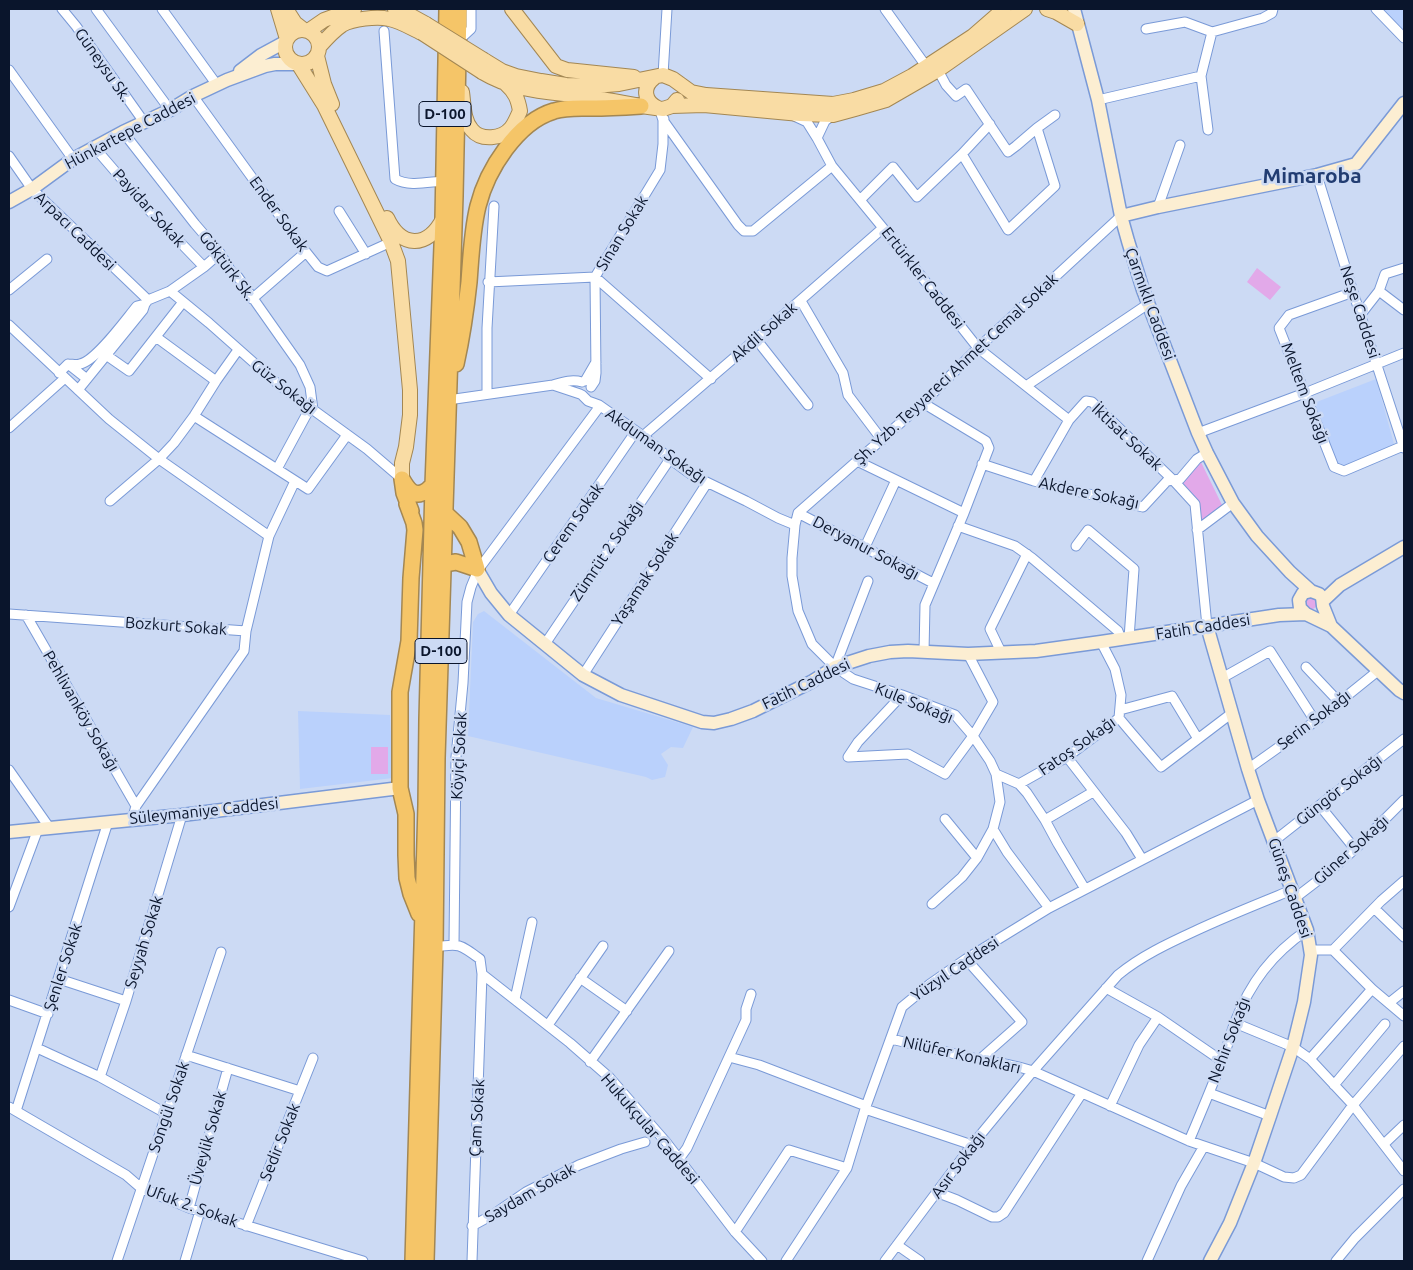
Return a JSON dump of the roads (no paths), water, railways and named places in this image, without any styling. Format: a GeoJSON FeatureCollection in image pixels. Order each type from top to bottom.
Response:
{"type":"FeatureCollection","features":[{"type":"Feature","properties":{"kind":"highway","name":"D-100"},"geometry":{"type":"LineString","coordinates":[[413,1261],[433,485],[443,219],[447,9]]}},
{"type":"Feature","properties":{"kind":"highway","name":"D-100"},"geometry":{"type":"LineString","coordinates":[[426,1261],[437,758],[459,9]]}},
{"type":"Feature","properties":{"kind":"highway"},"geometry":{"type":"LineString","coordinates":[[448,400],[464,330],[478,205],[500,156],[525,127],[552,111],[575,108],[641,106]]}},
{"type":"Feature","properties":{"kind":"highway"},"geometry":{"type":"LineString","coordinates":[[402,480],[408,490],[413,493],[426,491],[433,485]]}},
{"type":"Feature","properties":{"kind":"highway"},"geometry":{"type":"LineString","coordinates":[[402,480],[415,530],[409,641],[400,692],[400,788],[406,814],[407,878],[422,926]]}},
{"type":"Feature","properties":{"kind":"highway"},"geometry":{"type":"LineString","coordinates":[[407,504],[432,537]]}},
{"type":"Feature","properties":{"kind":"highway"},"geometry":{"type":"LineString","coordinates":[[445,513],[460,528],[469,542],[478,569]]}},
{"type":"Feature","properties":{"kind":"highway"},"geometry":{"type":"LineString","coordinates":[[444,564],[456,562],[478,569]]}},
{"type":"Feature","properties":{"kind":"main road"},"geometry":{"type":"LineString","coordinates":[[278,9],[286,40],[285,52],[288,58],[298,64],[324,105],[391,242],[398,261],[410,390],[409,431],[402,463],[402,480]]}},
{"type":"Feature","properties":{"kind":"main road"},"geometry":{"type":"LineString","coordinates":[[286,9],[295,23],[316,38],[324,84],[331,104],[392,228],[400,237],[417,241],[427,238],[432,234],[443,219]]}},
{"type":"Feature","properties":{"kind":"main road"},"geometry":{"type":"LineString","coordinates":[[222,82],[286,40],[294,32],[306,31],[324,20],[354,9]]}},
{"type":"Feature","properties":{"kind":"main road"},"geometry":{"type":"LineString","coordinates":[[395,9],[406,13],[424,28],[483,66],[494,80],[515,87],[641,106],[664,112],[704,105],[833,115],[886,100],[932,68],[1004,9]]}},
{"type":"Feature","properties":{"kind":"main road"},"geometry":{"type":"LineString","coordinates":[[512,9],[556,66],[567,70],[654,78]]}},
{"type":"Feature","properties":{"kind":"main road"},"geometry":{"type":"LineString","coordinates":[[1047,9],[1077,24]]}},
{"type":"Feature","properties":{"kind":"main road","name":"Çarmıklı Caddesi"},"geometry":{"type":"LineString","coordinates":[[1072,9],[1098,100],[1121,216],[1140,282],[1206,453],[1233,504],[1257,536],[1312,597]]}},
{"type":"Feature","properties":{"kind":"main road"},"geometry":{"type":"LineString","coordinates":[[483,66],[541,81],[594,86],[668,76],[691,92],[706,95],[833,104],[884,91],[932,68],[1026,10]]}},
{"type":"Feature","properties":{"kind":"main road"},"geometry":{"type":"LineString","coordinates":[[222,82],[265,66],[310,63],[328,37],[344,24],[362,19],[377,17],[424,28]]}},
{"type":"Feature","properties":{"kind":"main road"},"geometry":{"type":"LineString","coordinates":[[457,67],[467,121],[472,130],[478,135],[494,137],[509,130],[514,123],[520,111],[519,106],[513,90],[506,84]]}},
{"type":"Feature","properties":{"kind":"main road"},"geometry":{"type":"LineString","coordinates":[[654,78],[650,81],[646,92],[649,102],[664,112]]}},
{"type":"Feature","properties":{"kind":"main road","name":"Hünkartepe Caddesi"},"geometry":{"type":"LineString","coordinates":[[9,202],[32,189],[73,159],[222,82]]}},
{"type":"Feature","properties":{"kind":"main road"},"geometry":{"type":"LineString","coordinates":[[664,112],[676,102],[679,93],[676,82]]}},
{"type":"Feature","properties":{"kind":"main road"},"geometry":{"type":"LineString","coordinates":[[1121,216],[1158,206],[1317,175],[1356,164],[1404,103]]}},
{"type":"Feature","properties":{"kind":"main road"},"geometry":{"type":"LineString","coordinates":[[1279,615],[1312,597],[1340,585],[1404,547]]}},
{"type":"Feature","properties":{"kind":"main road","name":"Fatih Caddesi"},"geometry":{"type":"LineString","coordinates":[[478,569],[491,593],[510,615],[583,674],[622,695],[702,722],[714,723],[753,711],[811,682],[835,667],[883,653],[908,651],[968,654],[1036,651],[1279,615],[1308,614]]}},
{"type":"Feature","properties":{"kind":"main road"},"geometry":{"type":"LineString","coordinates":[[1312,597],[1300,608],[1331,626]]}},
{"type":"Feature","properties":{"kind":"main road"},"geometry":{"type":"LineString","coordinates":[[1308,614],[1318,612],[1312,597]]}},
{"type":"Feature","properties":{"kind":"main road"},"geometry":{"type":"LineString","coordinates":[[1312,597],[1331,626],[1402,693]]}},
{"type":"Feature","properties":{"kind":"main road","name":"Güneş Caddesi"},"geometry":{"type":"LineString","coordinates":[[1207,626],[1248,769],[1307,930],[1311,955],[1304,1002],[1293,1047],[1254,1163],[1230,1223],[1210,1261]]}},
{"type":"Feature","properties":{"kind":"main road","name":"Süleymaniye Caddesi"},"geometry":{"type":"LineString","coordinates":[[9,832],[182,815],[400,788]]}},
{"type":"Feature","properties":{"kind":"street","name":"Güneysu Sk."},"geometry":{"type":"LineString","coordinates":[[62,9],[144,122]]}},
{"type":"Feature","properties":{"kind":"street"},"geometry":{"type":"LineString","coordinates":[[96,9],[170,110]]}},
{"type":"Feature","properties":{"kind":"street"},"geometry":{"type":"LineString","coordinates":[[162,9],[222,82]]}},
{"type":"Feature","properties":{"kind":"street"},"geometry":{"type":"LineString","coordinates":[[458,41],[471,29],[471,9]]}},
{"type":"Feature","properties":{"kind":"street"},"geometry":{"type":"LineString","coordinates":[[654,78],[668,9]]}},
{"type":"Feature","properties":{"kind":"street"},"geometry":{"type":"LineString","coordinates":[[885,9],[956,96],[966,89],[1008,152],[1055,115]]}},
{"type":"Feature","properties":{"kind":"street"},"geometry":{"type":"LineString","coordinates":[[1146,28],[1185,22],[1212,32],[1263,18],[1272,13],[1273,9]]}},
{"type":"Feature","properties":{"kind":"street"},"geometry":{"type":"LineString","coordinates":[[1376,9],[1404,38]]}},
{"type":"Feature","properties":{"kind":"street"},"geometry":{"type":"LineString","coordinates":[[384,31],[395,180],[409,183],[443,181]]}},
{"type":"Feature","properties":{"kind":"street"},"geometry":{"type":"LineString","coordinates":[[1208,130],[1201,76],[1212,32]]}},
{"type":"Feature","properties":{"kind":"street"},"geometry":{"type":"LineString","coordinates":[[9,70],[73,159]]}},
{"type":"Feature","properties":{"kind":"street"},"geometry":{"type":"LineString","coordinates":[[1098,100],[1201,76]]}},
{"type":"Feature","properties":{"kind":"street","name":"Ender Sokak"},"geometry":{"type":"LineString","coordinates":[[193,96],[318,268],[327,271],[391,242]]}},
{"type":"Feature","properties":{"kind":"street"},"geometry":{"type":"LineString","coordinates":[[664,112],[738,225],[744,231],[753,231],[832,166]]}},
{"type":"Feature","properties":{"kind":"street","name":"Sinan Sokak"},"geometry":{"type":"LineString","coordinates":[[587,385],[596,362],[595,277],[660,170],[664,112]]}},
{"type":"Feature","properties":{"kind":"street","name":"Ertürkler Caddesi"},"geometry":{"type":"LineString","coordinates":[[788,112],[807,122],[832,166],[978,348],[1069,420]]}},
{"type":"Feature","properties":{"kind":"street"},"geometry":{"type":"LineString","coordinates":[[817,138],[825,121],[833,115]]}},
{"type":"Feature","properties":{"kind":"street"},"geometry":{"type":"LineString","coordinates":[[860,200],[893,167],[917,197],[990,124]]}},
{"type":"Feature","properties":{"kind":"street"},"geometry":{"type":"LineString","coordinates":[[962,154],[1008,230],[1055,186],[1035,129]]}},
{"type":"Feature","properties":{"kind":"street","name":"Göktürk Sk."},"geometry":{"type":"LineString","coordinates":[[123,132],[220,253],[300,365],[310,387],[312,409]]}},
{"type":"Feature","properties":{"kind":"street"},"geometry":{"type":"LineString","coordinates":[[1158,206],[1180,145]]}},
{"type":"Feature","properties":{"kind":"street","name":"Payidar Sokak"},"geometry":{"type":"LineString","coordinates":[[95,148],[145,206],[204,267]]}},
{"type":"Feature","properties":{"kind":"street","name":"Arpacı Caddesi"},"geometry":{"type":"LineString","coordinates":[[9,156],[32,189],[146,302]]}},
{"type":"Feature","properties":{"kind":"street","name":"Neşe Caddesi"},"geometry":{"type":"LineString","coordinates":[[1317,175],[1404,447]]}},
{"type":"Feature","properties":{"kind":"street"},"geometry":{"type":"LineString","coordinates":[[487,394],[486,328],[494,206]]}},
{"type":"Feature","properties":{"kind":"street"},"geometry":{"type":"LineString","coordinates":[[338,211],[366,254]]}},
{"type":"Feature","properties":{"kind":"street","name":"Şh. Yzb. Teyyareci Ahmet Cemal Sokak"},"geometry":{"type":"LineString","coordinates":[[798,512],[923,403],[978,348],[1121,216]]}},
{"type":"Feature","properties":{"kind":"street","name":"Akdil Sokak"},"geometry":{"type":"LineString","coordinates":[[640,433],[711,379],[883,228]]}},
{"type":"Feature","properties":{"kind":"street"},"geometry":{"type":"LineString","coordinates":[[252,299],[306,252]]}},
{"type":"Feature","properties":{"kind":"street"},"geometry":{"type":"LineString","coordinates":[[68,364],[80,364],[91,358],[137,306],[170,292],[220,253]]}},
{"type":"Feature","properties":{"kind":"street"},"geometry":{"type":"LineString","coordinates":[[9,290],[47,259]]}},
{"type":"Feature","properties":{"kind":"street"},"geometry":{"type":"LineString","coordinates":[[1361,314],[1379,291],[1384,274],[1404,268]]}},
{"type":"Feature","properties":{"kind":"street"},"geometry":{"type":"LineString","coordinates":[[488,282],[595,277],[711,379]]}},
{"type":"Feature","properties":{"kind":"street"},"geometry":{"type":"LineString","coordinates":[[1379,291],[1404,310]]}},
{"type":"Feature","properties":{"kind":"street","name":"Güz Sokağı"},"geometry":{"type":"LineString","coordinates":[[170,292],[279,385],[367,449],[402,480]]}},
{"type":"Feature","properties":{"kind":"street","name":"Meltem Sokağı"},"geometry":{"type":"LineString","coordinates":[[1353,292],[1289,315],[1279,328],[1334,467],[1344,471],[1404,447]]}},
{"type":"Feature","properties":{"kind":"street"},"geometry":{"type":"LineString","coordinates":[[801,301],[843,373],[848,395],[882,440]]}},
{"type":"Feature","properties":{"kind":"street"},"geometry":{"type":"LineString","coordinates":[[78,390],[143,310],[146,302]]}},
{"type":"Feature","properties":{"kind":"street"},"geometry":{"type":"LineString","coordinates":[[106,355],[130,371],[183,302]]}},
{"type":"Feature","properties":{"kind":"street"},"geometry":{"type":"LineString","coordinates":[[1026,386],[1148,304]]}},
{"type":"Feature","properties":{"kind":"street"},"geometry":{"type":"LineString","coordinates":[[9,325],[109,419],[159,459],[269,536]]}},
{"type":"Feature","properties":{"kind":"street"},"geometry":{"type":"LineString","coordinates":[[156,337],[216,381]]}},
{"type":"Feature","properties":{"kind":"street"},"geometry":{"type":"LineString","coordinates":[[756,339],[808,405]]}},
{"type":"Feature","properties":{"kind":"street"},"geometry":{"type":"LineString","coordinates":[[110,501],[159,459],[174,443],[238,350]]}},
{"type":"Feature","properties":{"kind":"street"},"geometry":{"type":"LineString","coordinates":[[1198,433],[1404,353]]}},
{"type":"Feature","properties":{"kind":"street"},"geometry":{"type":"LineString","coordinates":[[9,428],[62,375],[68,364]]}},
{"type":"Feature","properties":{"kind":"street"},"geometry":{"type":"LineString","coordinates":[[68,364],[87,379]]}},
{"type":"Feature","properties":{"kind":"street"},"geometry":{"type":"LineString","coordinates":[[448,400],[553,385],[575,380],[587,385]]}},
{"type":"Feature","properties":{"kind":"street","name":"Akduman Sokağı"},"geometry":{"type":"LineString","coordinates":[[553,385],[581,394],[588,401],[599,405],[640,433],[692,475],[795,525]]}},
{"type":"Feature","properties":{"kind":"street"},"geometry":{"type":"LineString","coordinates":[[581,394],[578,387],[587,385]]}},
{"type":"Feature","properties":{"kind":"street","name":"Akduman Sokağı"},"geometry":{"type":"LineString","coordinates":[[587,385],[599,405]]}},
{"type":"Feature","properties":{"kind":"street","name":"İktisat Sokak"},"geometry":{"type":"LineString","coordinates":[[1034,481],[1069,420],[1086,401],[1092,402],[1173,480],[1195,504],[1207,626]]}},
{"type":"Feature","properties":{"kind":"street"},"geometry":{"type":"LineString","coordinates":[[923,403],[986,441],[988,448],[964,513],[925,605],[924,652]]}},
{"type":"Feature","properties":{"kind":"street","name":"Köyiçi Sokak"},"geometry":{"type":"LineString","coordinates":[[454,944],[456,757],[463,683],[467,602],[470,587],[478,569],[599,405]]}},
{"type":"Feature","properties":{"kind":"street"},"geometry":{"type":"LineString","coordinates":[[277,469],[312,409]]}},
{"type":"Feature","properties":{"kind":"street"},"geometry":{"type":"LineString","coordinates":[[194,416],[308,489],[347,435]]}},
{"type":"Feature","properties":{"kind":"street"},"geometry":{"type":"LineString","coordinates":[[1394,420],[1404,417]]}},
{"type":"Feature","properties":{"kind":"street","name":"Cerem Sokak"},"geometry":{"type":"LineString","coordinates":[[510,615],[640,433]]}},
{"type":"Feature","properties":{"kind":"street","name":"Akdere Sokağı"},"geometry":{"type":"LineString","coordinates":[[982,464],[1034,481],[1144,507],[1167,481],[1180,479],[1197,459],[1206,453]]}},
{"type":"Feature","properties":{"kind":"street","name":"Zümrüt 2 Sokağı"},"geometry":{"type":"LineString","coordinates":[[545,644],[670,459]]}},
{"type":"Feature","properties":{"kind":"street"},"geometry":{"type":"LineString","coordinates":[[857,460],[964,513]]}},
{"type":"Feature","properties":{"kind":"street"},"geometry":{"type":"LineString","coordinates":[[865,547],[896,480]]}},
{"type":"Feature","properties":{"kind":"street","name":"Bozkurt Sokak"},"geometry":{"type":"LineString","coordinates":[[9,614],[246,631],[269,536],[295,481]]}},
{"type":"Feature","properties":{"kind":"street","name":"Yaşamak Sokak"},"geometry":{"type":"LineString","coordinates":[[583,674],[707,483]]}},
{"type":"Feature","properties":{"kind":"street"},"geometry":{"type":"LineString","coordinates":[[1197,530],[1233,504]]}},
{"type":"Feature","properties":{"kind":"street"},"geometry":{"type":"LineString","coordinates":[[795,525],[798,512]]}},
{"type":"Feature","properties":{"kind":"street","name":"Deryanur Sokağı"},"geometry":{"type":"LineString","coordinates":[[798,512],[933,584]]}},
{"type":"Feature","properties":{"kind":"street","name":"Kule Sokağı"},"geometry":{"type":"LineString","coordinates":[[795,525],[792,576],[798,611],[812,644],[835,667],[853,679],[902,694],[954,716],[973,736],[996,774],[1000,802],[993,829],[977,858],[962,878],[932,904]]}},
{"type":"Feature","properties":{"kind":"street"},"geometry":{"type":"LineString","coordinates":[[958,526],[1015,546],[1027,554],[1125,638]]}},
{"type":"Feature","properties":{"kind":"street"},"geometry":{"type":"LineString","coordinates":[[1076,546],[1088,530],[1134,569],[1125,638]]}},
{"type":"Feature","properties":{"kind":"street"},"geometry":{"type":"LineString","coordinates":[[1001,652],[990,629],[1027,554]]}},
{"type":"Feature","properties":{"kind":"street"},"geometry":{"type":"LineString","coordinates":[[835,667],[868,580]]}},
{"type":"Feature","properties":{"kind":"street","name":"Pehlivanköy Sokağı"},"geometry":{"type":"LineString","coordinates":[[26,615],[136,806]]}},
{"type":"Feature","properties":{"kind":"street"},"geometry":{"type":"LineString","coordinates":[[132,820],[136,806],[244,651],[246,631]]}},
{"type":"Feature","properties":{"kind":"street","name":"Fatoş Sokağı"},"geometry":{"type":"LineString","coordinates":[[1020,784],[1067,757],[1120,714],[1121,695],[1115,669],[1101,642]]}},
{"type":"Feature","properties":{"kind":"street"},"geometry":{"type":"LineString","coordinates":[[1222,678],[1270,650],[1315,721]]}},
{"type":"Feature","properties":{"kind":"street"},"geometry":{"type":"LineString","coordinates":[[902,694],[858,742],[848,757],[908,754],[945,774],[973,736],[993,702],[968,654]]}},
{"type":"Feature","properties":{"kind":"street"},"geometry":{"type":"LineString","coordinates":[[1306,667],[1339,702]]}},
{"type":"Feature","properties":{"kind":"street","name":"Serin Sokağı"},"geometry":{"type":"LineString","coordinates":[[1248,769],[1315,721],[1379,670]]}},
{"type":"Feature","properties":{"kind":"street"},"geometry":{"type":"LineString","coordinates":[[1198,739],[1172,696],[1120,714],[1138,742],[1161,767],[1198,739],[1232,713]]}},
{"type":"Feature","properties":{"kind":"street","name":"Güngör Sokağı"},"geometry":{"type":"LineString","coordinates":[[1274,841],[1404,739]]}},
{"type":"Feature","properties":{"kind":"street"},"geometry":{"type":"LineString","coordinates":[[437,758],[456,757]]}},
{"type":"Feature","properties":{"kind":"street"},"geometry":{"type":"LineString","coordinates":[[1067,757],[1126,833],[1142,859]]}},
{"type":"Feature","properties":{"kind":"street"},"geometry":{"type":"LineString","coordinates":[[9,770],[44,828],[9,907]]}},
{"type":"Feature","properties":{"kind":"street"},"geometry":{"type":"LineString","coordinates":[[996,774],[1020,784],[1045,820],[1085,889]]}},
{"type":"Feature","properties":{"kind":"street"},"geometry":{"type":"LineString","coordinates":[[1045,820],[1094,792]]}},
{"type":"Feature","properties":{"kind":"street","name":"Yüzyıl Caddesi"},"geometry":{"type":"LineString","coordinates":[[786,1261],[847,1168],[865,1107],[902,1007],[930,984],[966,959],[1049,908],[1258,800]]}},
{"type":"Feature","properties":{"kind":"street","name":"Güner Sokağı"},"geometry":{"type":"LineString","coordinates":[[1106,988],[1125,970],[1170,943],[1237,912],[1294,894],[1329,872],[1404,800]]}},
{"type":"Feature","properties":{"kind":"street"},"geometry":{"type":"LineString","coordinates":[[1320,806],[1355,849]]}},
{"type":"Feature","properties":{"kind":"street","name":"Seyyah Sokak"},"geometry":{"type":"LineString","coordinates":[[59,979],[126,1001],[182,815]]}},
{"type":"Feature","properties":{"kind":"street"},"geometry":{"type":"LineString","coordinates":[[945,819],[977,858]]}},
{"type":"Feature","properties":{"kind":"street","name":"Şenler Sokak"},"geometry":{"type":"LineString","coordinates":[[13,1109],[37,1048],[108,822]]}},
{"type":"Feature","properties":{"kind":"street"},"geometry":{"type":"LineString","coordinates":[[993,829],[1007,852],[1049,908]]}},
{"type":"Feature","properties":{"kind":"street"},"geometry":{"type":"LineString","coordinates":[[1333,950],[1374,908],[1404,881]]}},
{"type":"Feature","properties":{"kind":"street"},"geometry":{"type":"LineString","coordinates":[[1374,908],[1404,937]]}},
{"type":"Feature","properties":{"kind":"street"},"geometry":{"type":"LineString","coordinates":[[515,999],[532,922]]}},
{"type":"Feature","properties":{"kind":"street","name":"Nehir Sokağı"},"geometry":{"type":"LineString","coordinates":[[1189,1141],[1248,992],[1273,959],[1307,930]]}},
{"type":"Feature","properties":{"kind":"street"},"geometry":{"type":"LineString","coordinates":[[434,947],[454,944]]}},
{"type":"Feature","properties":{"kind":"street","name":"Hukukçular Caddesi"},"geometry":{"type":"LineString","coordinates":[[454,944],[467,949],[480,959],[482,974],[548,1025],[610,1078],[666,1142],[735,1232],[762,1261]]}},
{"type":"Feature","properties":{"kind":"street"},"geometry":{"type":"LineString","coordinates":[[548,1025],[602,946]]}},
{"type":"Feature","properties":{"kind":"street"},"geometry":{"type":"LineString","coordinates":[[1310,950],[1333,950],[1372,989],[1404,1016]]}},
{"type":"Feature","properties":{"kind":"street"},"geometry":{"type":"LineString","coordinates":[[590,1062],[669,951]]}},
{"type":"Feature","properties":{"kind":"street","name":"Songül Sokak"},"geometry":{"type":"LineString","coordinates":[[117,1261],[221,952]]}},
{"type":"Feature","properties":{"kind":"street"},"geometry":{"type":"LineString","coordinates":[[966,959],[1022,1022],[979,1060]]}},
{"type":"Feature","properties":{"kind":"street","name":"Çam Sokak"},"geometry":{"type":"LineString","coordinates":[[472,1261],[482,974]]}},
{"type":"Feature","properties":{"kind":"street"},"geometry":{"type":"LineString","coordinates":[[580,978],[627,1011]]}},
{"type":"Feature","properties":{"kind":"street"},"geometry":{"type":"LineString","coordinates":[[1106,988],[1158,1017],[1222,1061]]}},
{"type":"Feature","properties":{"kind":"street","name":"Asır Sokağı"},"geometry":{"type":"LineString","coordinates":[[885,1261],[972,1145],[1106,988]]}},
{"type":"Feature","properties":{"kind":"street"},"geometry":{"type":"LineString","coordinates":[[1310,1058],[1372,989]]}},
{"type":"Feature","properties":{"kind":"street"},"geometry":{"type":"LineString","coordinates":[[1389,1004],[1404,991]]}},
{"type":"Feature","properties":{"kind":"street"},"geometry":{"type":"LineString","coordinates":[[679,1159],[687,1148],[746,1020],[746,1009],[751,994]]}},
{"type":"Feature","properties":{"kind":"street"},"geometry":{"type":"LineString","coordinates":[[9,1000],[48,1014]]}},
{"type":"Feature","properties":{"kind":"street"},"geometry":{"type":"LineString","coordinates":[[100,1077],[126,1001]]}},
{"type":"Feature","properties":{"kind":"street"},"geometry":{"type":"LineString","coordinates":[[1110,1106],[1139,1045],[1158,1017]]}},
{"type":"Feature","properties":{"kind":"street"},"geometry":{"type":"LineString","coordinates":[[1235,1023],[1293,1047],[1310,1058],[1353,1105],[1404,1171]]}},
{"type":"Feature","properties":{"kind":"street"},"geometry":{"type":"LineString","coordinates":[[1334,1085],[1385,1024]]}},
{"type":"Feature","properties":{"kind":"street","name":"Nilüfer Konakları"},"geometry":{"type":"LineString","coordinates":[[891,1039],[979,1060],[1018,1066],[1189,1141],[1254,1163],[1287,1178],[1301,1175],[1353,1105],[1404,1046]]}},
{"type":"Feature","properties":{"kind":"street"},"geometry":{"type":"LineString","coordinates":[[37,1048],[100,1077],[167,1114]]}},
{"type":"Feature","properties":{"kind":"street"},"geometry":{"type":"LineString","coordinates":[[186,1054],[300,1091]]}},
{"type":"Feature","properties":{"kind":"street"},"geometry":{"type":"LineString","coordinates":[[729,1057],[759,1065],[865,1107],[972,1145]]}},
{"type":"Feature","properties":{"kind":"street","name":"Sedir Sokak"},"geometry":{"type":"LineString","coordinates":[[246,1226],[313,1058]]}},
{"type":"Feature","properties":{"kind":"street","name":"Üveylik Sokak"},"geometry":{"type":"LineString","coordinates":[[189,1208],[228,1068]]}},
{"type":"Feature","properties":{"kind":"street"},"geometry":{"type":"LineString","coordinates":[[936,1192],[992,1217],[1000,1216],[1004,1213],[1082,1093]]}},
{"type":"Feature","properties":{"kind":"street"},"geometry":{"type":"LineString","coordinates":[[1209,1093],[1270,1116]]}},
{"type":"Feature","properties":{"kind":"street","name":"Ufuk 2. Sokak"},"geometry":{"type":"LineString","coordinates":[[13,1109],[126,1175],[141,1188],[189,1208],[363,1261]]}},
{"type":"Feature","properties":{"kind":"street"},"geometry":{"type":"LineString","coordinates":[[1384,1144],[1404,1125]]}},
{"type":"Feature","properties":{"kind":"street","name":"Saydam Sokak"},"geometry":{"type":"LineString","coordinates":[[472,1226],[494,1214],[526,1192],[579,1165],[645,1142]]}},
{"type":"Feature","properties":{"kind":"street"},"geometry":{"type":"LineString","coordinates":[[1147,1261],[1181,1186],[1204,1146]]}},
{"type":"Feature","properties":{"kind":"street"},"geometry":{"type":"LineString","coordinates":[[735,1232],[788,1150],[847,1168]]}},
{"type":"Feature","properties":{"kind":"street"},"geometry":{"type":"LineString","coordinates":[[1336,1261],[1355,1238],[1404,1188]]}},
{"type":"Feature","properties":{"kind":"street"},"geometry":{"type":"LineString","coordinates":[[185,1261],[200,1211]]}},
{"type":"Feature","properties":{"kind":"street"},"geometry":{"type":"LineString","coordinates":[[897,1245],[920,1261]]}},
{"type":"Feature","properties":{"kind":"district","name":"Mimaroba"},"geometry":{"type":"Point","coordinates":[1312,176]}}]}
